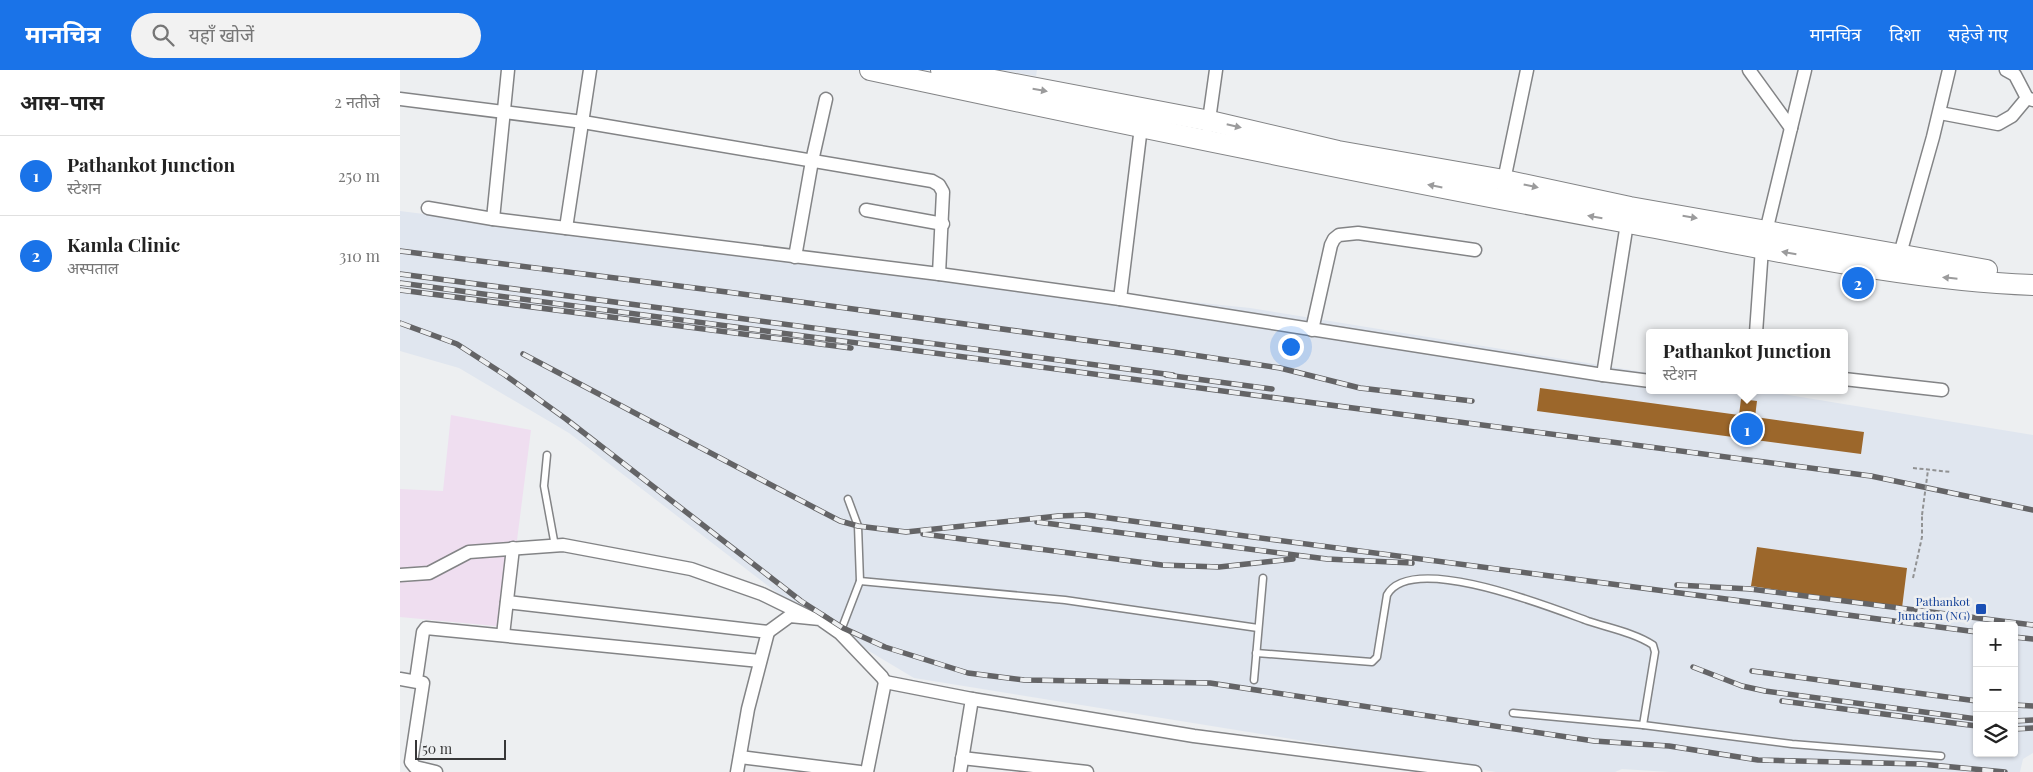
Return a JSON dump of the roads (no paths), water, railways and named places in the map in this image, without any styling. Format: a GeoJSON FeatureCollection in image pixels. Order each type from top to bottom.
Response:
{"type":"FeatureCollection","features":[{"type":"Feature","properties":{"kind":"main road"},"geometry":{"type":"LineString","coordinates":[[870,70],[943,74],[1210,121],[1503,189],[1628,215],[2033,285]]}},
{"type":"Feature","properties":{"kind":"main road"},"geometry":{"type":"LineString","coordinates":[[1004,86],[1141,127],[1206,140],[1503,189]]}},
{"type":"Feature","properties":{"kind":"main road"},"geometry":{"type":"LineString","coordinates":[[1897,263],[2014,275],[2033,275]]}},
{"type":"Feature","properties":{"kind":"street"},"geometry":{"type":"LineString","coordinates":[[493,219],[508,70]]}},
{"type":"Feature","properties":{"kind":"street"},"geometry":{"type":"LineString","coordinates":[[566,228],[590,70]]}},
{"type":"Feature","properties":{"kind":"street"},"geometry":{"type":"LineString","coordinates":[[1206,140],[1216,70]]}},
{"type":"Feature","properties":{"kind":"street"},"geometry":{"type":"LineString","coordinates":[[1503,189],[1527,70]]}},
{"type":"Feature","properties":{"kind":"street"},"geometry":{"type":"LineString","coordinates":[[1749,70],[1791,128]]}},
{"type":"Feature","properties":{"kind":"street"},"geometry":{"type":"LineString","coordinates":[[1756,329],[1764,239],[1805,70]]}},
{"type":"Feature","properties":{"kind":"street"},"geometry":{"type":"LineString","coordinates":[[1897,263],[1940,113],[1949,70]]}},
{"type":"Feature","properties":{"kind":"street"},"geometry":{"type":"LineString","coordinates":[[1940,113],[1998,124],[2012,116],[2030,99],[2015,75],[2006,70]]}},
{"type":"Feature","properties":{"kind":"street"},"geometry":{"type":"LineString","coordinates":[[400,99],[583,122],[932,182],[939,185],[943,192],[939,274]]}},
{"type":"Feature","properties":{"kind":"street"},"geometry":{"type":"LineString","coordinates":[[795,256],[812,161],[826,99]]}},
{"type":"Feature","properties":{"kind":"street"},"geometry":{"type":"LineString","coordinates":[[1120,299],[1141,127]]}},
{"type":"Feature","properties":{"kind":"street"},"geometry":{"type":"LineString","coordinates":[[428,208],[493,219],[939,274],[1120,299],[1603,375],[1646,380]]}},
{"type":"Feature","properties":{"kind":"street"},"geometry":{"type":"LineString","coordinates":[[866,210],[942,224]]}},
{"type":"Feature","properties":{"kind":"street"},"geometry":{"type":"LineString","coordinates":[[1603,375],[1628,215]]}},
{"type":"Feature","properties":{"kind":"street"},"geometry":{"type":"LineString","coordinates":[[1312,330],[1331,244],[1339,235],[1358,233],[1475,250]]}},
{"type":"Feature","properties":{"kind":"street"},"geometry":{"type":"LineString","coordinates":[[1848,379],[1942,390]]}},
{"type":"Feature","properties":{"kind":"street"},"geometry":{"type":"LineString","coordinates":[[400,575],[435,571],[469,552],[573,546],[691,569],[762,594],[809,618]]}},
{"type":"Feature","properties":{"kind":"street"},"geometry":{"type":"LineString","coordinates":[[503,635],[513,548]]}},
{"type":"Feature","properties":{"kind":"street"},"geometry":{"type":"LineString","coordinates":[[507,602],[768,632]]}},
{"type":"Feature","properties":{"kind":"street"},"geometry":{"type":"LineString","coordinates":[[737,772],[748,709],[768,632],[790,616],[820,619],[840,633],[882,676],[885,682],[867,772]]}},
{"type":"Feature","properties":{"kind":"street"},"geometry":{"type":"LineString","coordinates":[[416,680],[423,632],[426,628],[760,661]]}},
{"type":"Feature","properties":{"kind":"street"},"geometry":{"type":"LineString","coordinates":[[400,679],[416,680],[423,683],[412,762],[416,767],[436,772]]}},
{"type":"Feature","properties":{"kind":"street"},"geometry":{"type":"LineString","coordinates":[[885,682],[972,699],[1194,736],[1475,772]]}},
{"type":"Feature","properties":{"kind":"street"},"geometry":{"type":"LineString","coordinates":[[960,772],[972,699]]}},
{"type":"Feature","properties":{"kind":"street"},"geometry":{"type":"LineString","coordinates":[[740,757],[823,770],[860,772]]}},
{"type":"Feature","properties":{"kind":"street"},"geometry":{"type":"LineString","coordinates":[[962,758],[1087,772]]}},
{"type":"Feature","properties":{"kind":"lane"},"geometry":{"type":"LineString","coordinates":[[547,455],[544,486],[555,546]]}},
{"type":"Feature","properties":{"kind":"lane"},"geometry":{"type":"LineString","coordinates":[[840,633],[860,581],[858,526],[848,499]]}},
{"type":"Feature","properties":{"kind":"lane"},"geometry":{"type":"LineString","coordinates":[[1254,680],[1263,578]]}},
{"type":"Feature","properties":{"kind":"lane"},"geometry":{"type":"LineString","coordinates":[[1256,653],[1372,662],[1377,657],[1387,595],[1390,589],[1396,584],[1413,580],[1451,580],[1511,593],[1652,645],[1655,652],[1643,725]]}},
{"type":"Feature","properties":{"kind":"lane"},"geometry":{"type":"LineString","coordinates":[[860,581],[1065,600],[1258,628]]}},
{"type":"Feature","properties":{"kind":"lane"},"geometry":{"type":"LineString","coordinates":[[1513,713],[1643,725],[1792,744],[1941,756]]}},
{"type":"Feature","properties":{"kind":"railway"},"geometry":{"type":"LineString","coordinates":[[400,251],[727,292],[1173,352],[1280,368],[1360,388],[1472,401]]}},
{"type":"Feature","properties":{"kind":"railway"},"geometry":{"type":"LineString","coordinates":[[400,274],[1173,375]]}},
{"type":"Feature","properties":{"kind":"railway"},"geometry":{"type":"LineString","coordinates":[[400,283],[1871,476],[2033,510]]}},
{"type":"Feature","properties":{"kind":"railway"},"geometry":{"type":"LineString","coordinates":[[400,290],[851,348]]}},
{"type":"Feature","properties":{"kind":"railway"},"geometry":{"type":"LineString","coordinates":[[400,323],[457,344],[505,375],[566,419],[801,601],[843,628],[885,647],[968,673],[1024,680],[1210,683],[1594,741],[1669,746],[1758,760],[1921,764],[2005,772]]}},
{"type":"Feature","properties":{"kind":"railway"},"geometry":{"type":"LineString","coordinates":[[523,354],[840,521],[858,526],[906,532],[1058,516],[1086,515],[1973,631]]}},
{"type":"Feature","properties":{"kind":"railway"},"geometry":{"type":"LineString","coordinates":[[1166,375],[1272,389]]}},
{"type":"Feature","properties":{"kind":"railway"},"geometry":{"type":"LineString","coordinates":[[1037,522],[1327,559],[1412,563]]}},
{"type":"Feature","properties":{"kind":"railway"},"geometry":{"type":"LineString","coordinates":[[923,534],[1162,565],[1219,567],[1293,559]]}},
{"type":"Feature","properties":{"kind":"railway"},"geometry":{"type":"LineString","coordinates":[[1677,585],[1750,589],[2033,625]]}},
{"type":"Feature","properties":{"kind":"railway"},"geometry":{"type":"LineString","coordinates":[[2018,637],[2033,639]]}},
{"type":"Feature","properties":{"kind":"railway"},"geometry":{"type":"LineString","coordinates":[[1693,667],[1742,686],[1765,691],[1973,718]]}},
{"type":"Feature","properties":{"kind":"railway"},"geometry":{"type":"LineString","coordinates":[[1752,671],[1973,700]]}},
{"type":"Feature","properties":{"kind":"railway"},"geometry":{"type":"LineString","coordinates":[[1782,701],[1973,725]]}},
{"type":"Feature","properties":{"kind":"railway"},"geometry":{"type":"LineString","coordinates":[[2018,705],[2033,706]]}},
{"type":"Feature","properties":{"kind":"railway"},"geometry":{"type":"LineString","coordinates":[[2018,721],[2033,720]]}},
{"type":"Feature","properties":{"kind":"railway"},"geometry":{"type":"LineString","coordinates":[[2018,729],[2033,728]]}},
{"type":"Feature","properties":{"kind":"place","name":"Kamla Clinic"},"geometry":{"type":"Point","coordinates":[1858,283]}},
{"type":"Feature","properties":{"kind":"place","name":"Pathankot Junction"},"geometry":{"type":"Point","coordinates":[1747,429]}},
{"type":"Feature","properties":{"kind":"place","name":"Pathankot Junction (NG)"},"geometry":{"type":"Point","coordinates":[1981,609]}}]}
